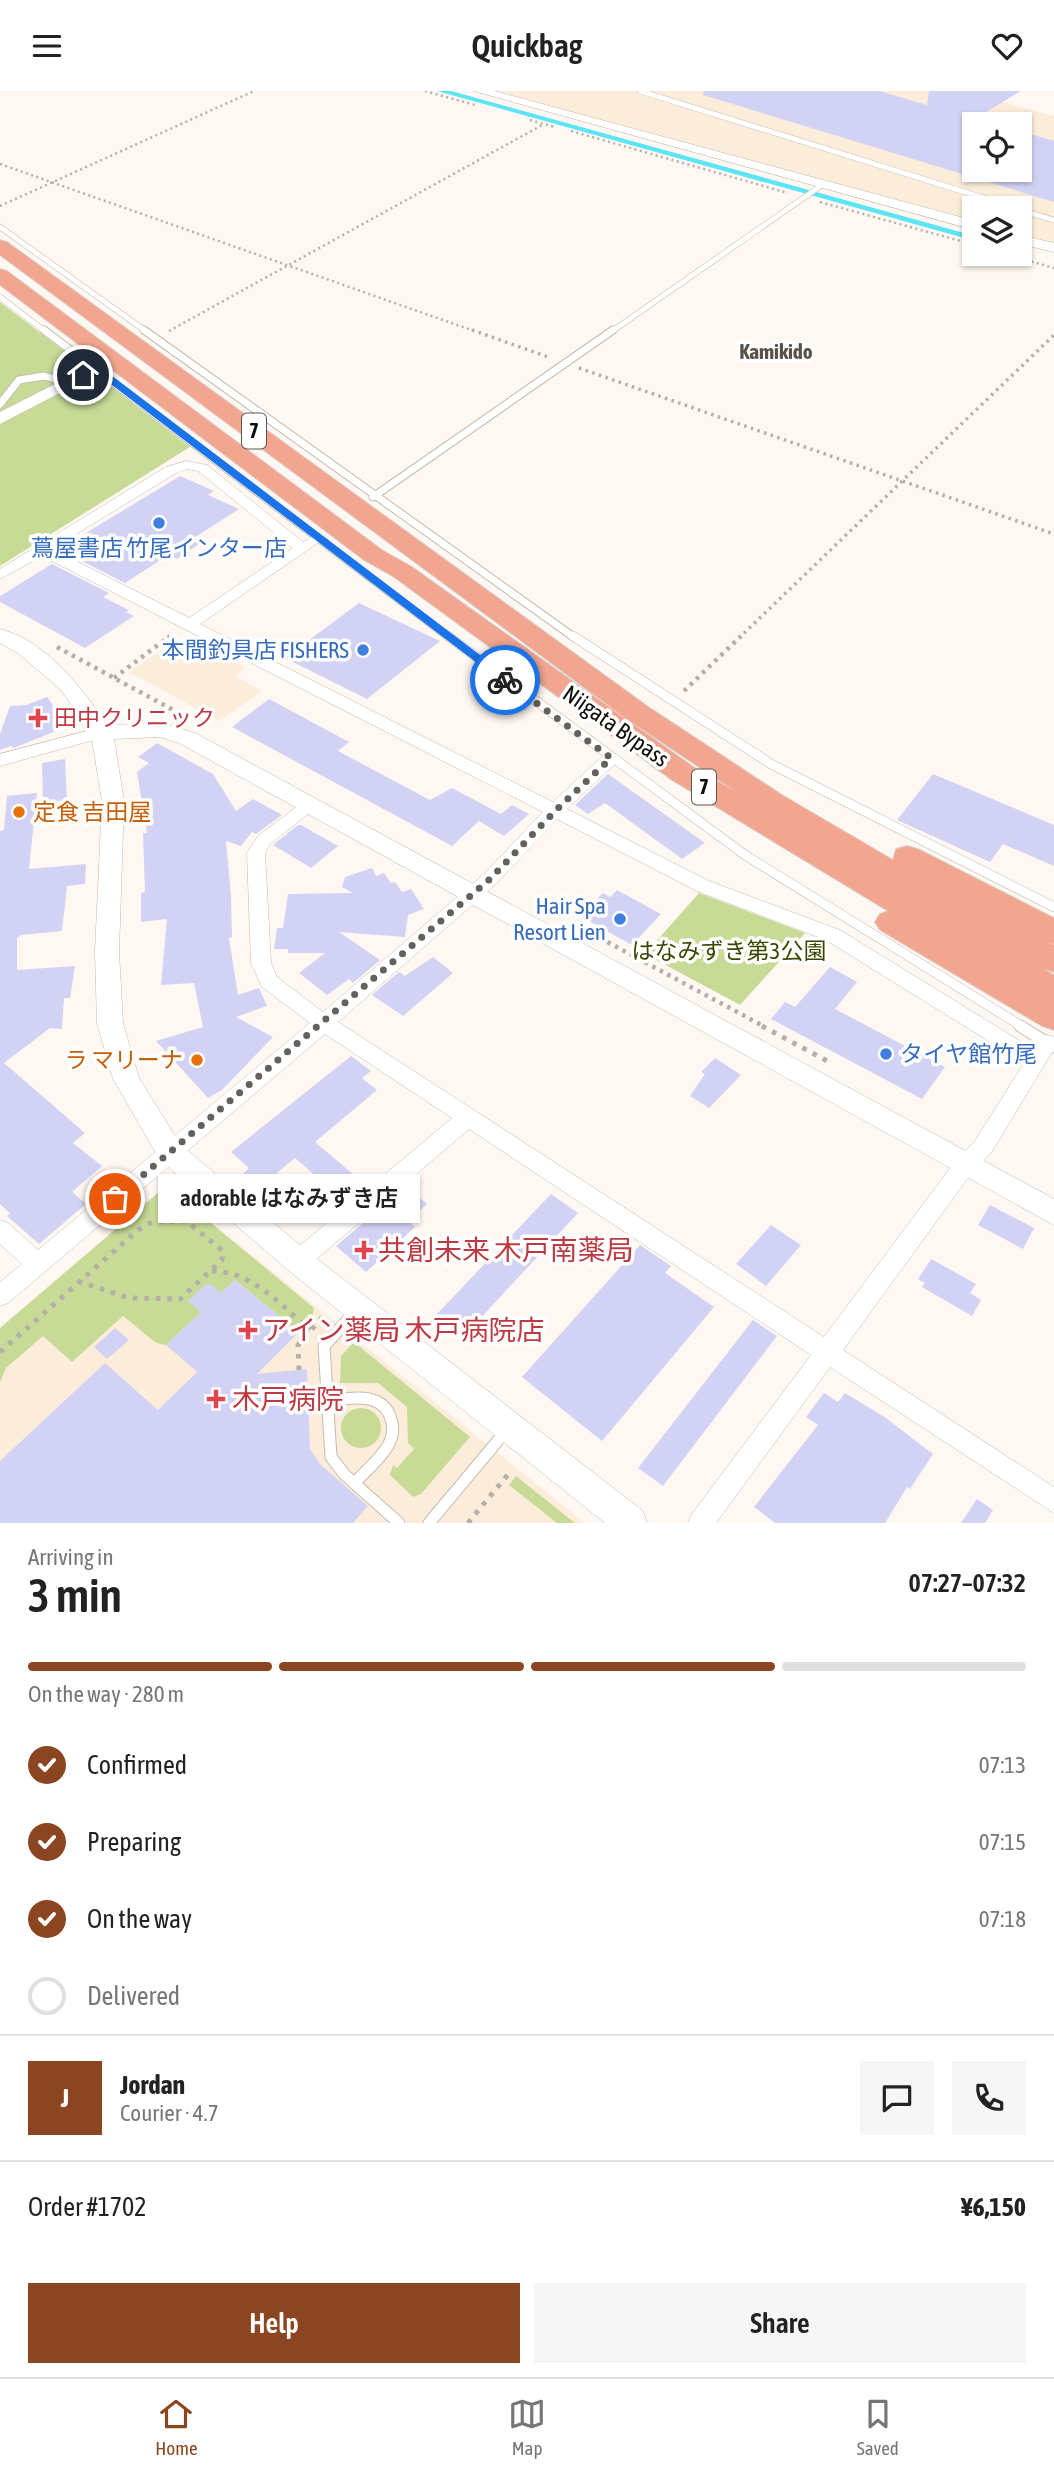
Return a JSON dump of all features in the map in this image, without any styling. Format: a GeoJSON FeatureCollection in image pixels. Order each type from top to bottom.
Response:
{"type":"FeatureCollection","features":[{"type":"Feature","properties":{"kind":"highway","name":"Niigata Bypass"},"geometry":{"type":"LineString","coordinates":[[0,246],[508,616],[561,659],[703,757],[861,853],[1054,960]]}},
{"type":"Feature","properties":{"kind":"highway","name":"Niigata Bypass"},"geometry":{"type":"LineString","coordinates":[[0,275],[373,555],[403,572],[682,773],[839,869],[1054,989]]}},
{"type":"Feature","properties":{"kind":"highway"},"geometry":{"type":"LineString","coordinates":[[373,555],[391,578],[660,776],[797,866],[1049,1040]]}},
{"type":"Feature","properties":{"kind":"highway"},"geometry":{"type":"LineString","coordinates":[[508,616],[572,652],[708,745],[834,818],[1054,932]]}},
{"type":"Feature","properties":{"kind":"street"},"geometry":{"type":"LineString","coordinates":[[480,91],[962,223]]}},
{"type":"Feature","properties":{"kind":"street"},"geometry":{"type":"LineString","coordinates":[[1032,242],[1054,248]]}},
{"type":"Feature","properties":{"kind":"street"},"geometry":{"type":"LineString","coordinates":[[0,419],[96,368]]}},
{"type":"Feature","properties":{"kind":"street"},"geometry":{"type":"LineString","coordinates":[[0,575],[171,470],[186,465],[202,468],[303,549]]}},
{"type":"Feature","properties":{"kind":"street"},"geometry":{"type":"LineString","coordinates":[[189,625],[321,536]]}},
{"type":"Feature","properties":{"kind":"street"},"geometry":{"type":"LineString","coordinates":[[40,549],[703,886],[833,935],[1049,1040],[984,1146],[965,1165],[701,1523]]}},
{"type":"Feature","properties":{"kind":"street"},"geometry":{"type":"LineString","coordinates":[[0,635],[24,649],[68,685],[102,732],[113,801],[107,952],[110,1023],[126,1079],[144,1113],[170,1152],[298,1261],[631,1523]]}},
{"type":"Feature","properties":{"kind":"street"},"geometry":{"type":"LineString","coordinates":[[0,760],[102,732],[161,730],[187,738],[1054,1213]]}},
{"type":"Feature","properties":{"kind":"street"},"geometry":{"type":"LineString","coordinates":[[0,1296],[324,1023],[470,895],[611,758]]}},
{"type":"Feature","properties":{"kind":"street"},"geometry":{"type":"LineString","coordinates":[[309,806],[264,840],[256,853],[261,963],[269,982],[324,1023],[1054,1501]]}},
{"type":"Feature","properties":{"kind":"street"},"geometry":{"type":"LineString","coordinates":[[298,1261],[468,1117]]}},
{"type":"Feature","properties":{"kind":"street"},"geometry":{"type":"LineString","coordinates":[[0,1230],[38,1264]]}},
{"type":"Feature","properties":{"kind":"lane"},"geometry":{"type":"LineString","coordinates":[[640,91],[976,196]]}},
{"type":"Feature","properties":{"kind":"lane"},"geometry":{"type":"LineString","coordinates":[[374,496],[820,186]]}},
{"type":"Feature","properties":{"kind":"lane"},"geometry":{"type":"LineString","coordinates":[[1032,213],[1054,220]]}},
{"type":"Feature","properties":{"kind":"lane"},"geometry":{"type":"LineString","coordinates":[[0,227],[374,496],[672,703],[771,764],[1054,907]]}},
{"type":"Feature","properties":{"kind":"lane"},"geometry":{"type":"LineString","coordinates":[[0,296],[321,536],[611,758],[745,855],[1049,1040]]}},
{"type":"Feature","properties":{"kind":"lane"},"geometry":{"type":"LineString","coordinates":[[0,404],[19,380],[44,376],[69,383]]}},
{"type":"Feature","properties":{"kind":"lane"},"geometry":{"type":"LineString","coordinates":[[358,1308],[324,1346],[331,1457],[354,1483],[399,1523]]}},
{"type":"Feature","properties":{"kind":"lane"},"geometry":{"type":"LineString","coordinates":[[328,1401],[364,1397],[379,1402],[390,1412],[393,1428],[390,1443],[354,1483]]}},
{"type":"Feature","properties":{"kind":"lane"},"geometry":{"type":"LineString","coordinates":[[429,1523],[510,1427]]}},
{"type":"Feature","properties":{"kind":"path"},"geometry":{"type":"LineString","coordinates":[[0,206],[254,91]]}},
{"type":"Feature","properties":{"kind":"path"},"geometry":{"type":"LineString","coordinates":[[425,91],[479,106]]}},
{"type":"Feature","properties":{"kind":"path"},"geometry":{"type":"LineString","coordinates":[[519,117],[962,241]]}},
{"type":"Feature","properties":{"kind":"path"},"geometry":{"type":"LineString","coordinates":[[155,337],[544,124]]}},
{"type":"Feature","properties":{"kind":"path"},"geometry":{"type":"LineString","coordinates":[[0,164],[1054,534]]}},
{"type":"Feature","properties":{"kind":"path"},"geometry":{"type":"LineString","coordinates":[[1032,262],[1054,268]]}},
{"type":"Feature","properties":{"kind":"path"},"geometry":{"type":"LineString","coordinates":[[672,703],[1054,335]]}},
{"type":"Feature","properties":{"kind":"path"},"geometry":{"type":"LineString","coordinates":[[114,678],[189,625]]}},
{"type":"Feature","properties":{"kind":"path"},"geometry":{"type":"LineString","coordinates":[[0,1352],[138,1230],[152,1222],[186,1221],[223,1251],[222,1260],[180,1299],[104,1294],[80,1282]]}},
{"type":"Feature","properties":{"kind":"path"},"geometry":{"type":"LineString","coordinates":[[210,1272],[222,1269],[238,1273],[310,1330]]}},
{"type":"Feature","properties":{"kind":"path"},"geometry":{"type":"LineString","coordinates":[[468,1523],[510,1472]]}},
{"type":"Feature","properties":{"kind":"shaded area"},"geometry":{"type":"Polygon","coordinates":[[[494,91],[962,91],[1054,116],[1054,244],[1032,238],[1032,196],[962,196],[962,219],[494,91]]]}},
{"type":"Feature","properties":{"kind":"shaded area"},"geometry":{"type":"Polygon","coordinates":[[[173,642],[212,663],[223,656],[245,668],[235,676],[262,691],[219,721],[129,672],[173,642]]]}},
{"type":"Feature","properties":{"kind":"shaded area","name":"木戸病院"},"geometry":{"type":"Polygon","coordinates":[[[166,1186],[585,1523],[0,1523],[0,1328],[166,1186]]]}},
{"type":"Feature","properties":{"kind":"green space"},"geometry":{"type":"Polygon","coordinates":[[[0,302],[190,447],[0,566],[0,302]]]}},
{"type":"Feature","properties":{"kind":"green space","name":"はなみずき第3公園"},"geometry":{"type":"Polygon","coordinates":[[[699,893],[805,933],[740,1005],[645,954],[699,893]]]}},
{"type":"Feature","properties":{"kind":"green space"},"geometry":{"type":"Polygon","coordinates":[[[166,1186],[314,1308],[312,1319],[299,1332],[235,1280],[166,1345],[156,1343],[123,1316],[72,1362],[43,1336],[6,1368],[0,1382],[0,1328],[166,1186]]]}},
{"type":"Feature","properties":{"kind":"green space"},"geometry":{"type":"Polygon","coordinates":[[[354,1342],[470,1437],[421,1494],[413,1497],[390,1475],[393,1465],[397,1468],[414,1449],[408,1443],[407,1407],[378,1383],[340,1383],[341,1356],[354,1342]]]}},
{"type":"Feature","properties":{"kind":"green space"},"geometry":{"type":"Polygon","coordinates":[[[361,1408],[369,1409],[375,1414],[380,1420],[380,1436],[375,1442],[369,1447],[361,1448],[353,1447],[347,1442],[342,1436],[341,1428],[342,1420],[347,1414],[353,1409],[361,1408]]]}},
{"type":"Feature","properties":{"kind":"green space"},"geometry":{"type":"Polygon","coordinates":[[[516,1476],[575,1523],[557,1523],[509,1485],[516,1476]]]}},
{"type":"Feature","properties":{"kind":"water"},"geometry":{"type":"Polygon","coordinates":[[[437,91],[451,91],[962,232],[962,237],[437,91]]]}},
{"type":"Feature","properties":{"kind":"building"},"geometry":{"type":"Polygon","coordinates":[[[704,91],[879,91],[927,105],[929,91],[1021,91],[986,112],[962,112],[962,174],[703,95],[704,91]]]}},
{"type":"Feature","properties":{"kind":"building"},"geometry":{"type":"Polygon","coordinates":[[[1032,135],[1054,141],[1054,202],[988,182],[1032,182],[1032,135]]]}},
{"type":"Feature","properties":{"kind":"building","name":"蔦屋書店 竹尾インター店"},"geometry":{"type":"Polygon","coordinates":[[[180,476],[214,491],[208,495],[239,509],[194,538],[202,542],[177,559],[168,555],[125,583],[68,554],[74,551],[70,549],[82,541],[76,539],[180,476]]]}},
{"type":"Feature","properties":{"kind":"building"},"geometry":{"type":"Polygon","coordinates":[[[52,564],[109,593],[103,597],[129,610],[126,612],[134,616],[85,648],[0,602],[0,596],[52,564]]]}},
{"type":"Feature","properties":{"kind":"building","name":"本間釣具店 FISHERS"},"geometry":{"type":"Polygon","coordinates":[[[359,603],[440,641],[367,699],[285,658],[359,603]]]}},
{"type":"Feature","properties":{"kind":"building","name":"田中クリニック"},"geometry":{"type":"Polygon","coordinates":[[[47,697],[68,726],[14,748],[11,746],[0,750],[0,734],[10,706],[26,705],[47,697]]]}},
{"type":"Feature","properties":{"kind":"building"},"geometry":{"type":"Polygon","coordinates":[[[269,699],[349,742],[338,751],[430,800],[452,788],[501,814],[512,805],[529,814],[504,836],[479,821],[452,846],[232,727],[269,699]]]}},
{"type":"Feature","properties":{"kind":"building"},"geometry":{"type":"Polygon","coordinates":[[[157,743],[213,774],[236,811],[253,799],[282,815],[256,834],[252,832],[241,846],[226,841],[231,896],[232,937],[229,938],[238,995],[259,988],[267,1006],[236,1017],[273,1037],[222,1090],[208,1098],[156,1041],[203,1027],[194,983],[161,985],[167,919],[141,922],[141,893],[145,892],[143,833],[147,833],[137,772],[149,763],[138,757],[157,743]]]}},
{"type":"Feature","properties":{"kind":"building"},"geometry":{"type":"Polygon","coordinates":[[[65,759],[67,800],[43,803],[42,763],[65,759]]]}},
{"type":"Feature","properties":{"kind":"building"},"geometry":{"type":"Polygon","coordinates":[[[608,774],[705,843],[682,859],[605,803],[588,814],[575,805],[608,774]]]}},
{"type":"Feature","properties":{"kind":"building"},"geometry":{"type":"Polygon","coordinates":[[[933,774],[1054,825],[1054,866],[1003,844],[990,862],[897,820],[933,774]]]}},
{"type":"Feature","properties":{"kind":"building"},"geometry":{"type":"Polygon","coordinates":[[[37,793],[29,869],[86,864],[85,884],[67,886],[62,931],[21,935],[17,938],[17,970],[75,966],[70,998],[64,998],[62,1029],[50,1028],[4,1063],[85,1133],[73,1143],[102,1166],[72,1192],[86,1204],[39,1244],[7,1216],[10,1213],[0,1204],[0,831],[4,830],[7,796],[37,793]]]}},
{"type":"Feature","properties":{"kind":"building"},"geometry":{"type":"Polygon","coordinates":[[[298,825],[338,846],[311,868],[273,845],[298,825]]]}},
{"type":"Feature","properties":{"kind":"building"},"geometry":{"type":"Polygon","coordinates":[[[372,868],[376,876],[384,873],[402,892],[411,889],[424,909],[408,915],[405,937],[339,932],[380,960],[353,983],[349,979],[327,995],[299,973],[325,953],[288,953],[288,949],[274,949],[277,928],[283,928],[288,894],[353,893],[342,887],[345,877],[372,868]]]}},
{"type":"Feature","properties":{"kind":"building"},"geometry":{"type":"Polygon","coordinates":[[[617,890],[661,914],[632,945],[587,920],[592,915],[585,911],[603,893],[610,897],[617,890]]]}},
{"type":"Feature","properties":{"kind":"building"},"geometry":{"type":"Polygon","coordinates":[[[433,957],[453,973],[403,1016],[372,995],[399,972],[405,976],[433,957]]]}},
{"type":"Feature","properties":{"kind":"building"},"geometry":{"type":"Polygon","coordinates":[[[830,967],[857,982],[835,1009],[945,1067],[922,1099],[771,1019],[785,1002],[795,1007],[830,967]]]}},
{"type":"Feature","properties":{"kind":"building"},"geometry":{"type":"Polygon","coordinates":[[[351,1056],[371,1071],[362,1078],[377,1090],[315,1142],[367,1186],[347,1203],[295,1158],[259,1188],[243,1174],[249,1168],[231,1152],[351,1056]]]}},
{"type":"Feature","properties":{"kind":"building"},"geometry":{"type":"Polygon","coordinates":[[[715,1058],[741,1075],[709,1108],[690,1096],[705,1074],[701,1072],[715,1058]]]}},
{"type":"Feature","properties":{"kind":"building"},"geometry":{"type":"Polygon","coordinates":[[[413,1192],[427,1204],[408,1221],[415,1227],[366,1272],[336,1246],[398,1193],[405,1199],[413,1192]]]}},
{"type":"Feature","properties":{"kind":"building"},"geometry":{"type":"Polygon","coordinates":[[[551,1194],[578,1213],[464,1336],[436,1315],[551,1194]]]}},
{"type":"Feature","properties":{"kind":"building"},"geometry":{"type":"Polygon","coordinates":[[[990,1205],[1034,1228],[1023,1249],[978,1225],[990,1205]]]}},
{"type":"Feature","properties":{"kind":"building"},"geometry":{"type":"Polygon","coordinates":[[[771,1225],[801,1245],[766,1286],[736,1264],[771,1225]]]}},
{"type":"Feature","properties":{"kind":"building"},"geometry":{"type":"Polygon","coordinates":[[[640,1245],[671,1266],[665,1273],[714,1307],[602,1441],[522,1377],[640,1245]]]}},
{"type":"Feature","properties":{"kind":"building"},"geometry":{"type":"Polygon","coordinates":[[[931,1259],[976,1284],[970,1293],[981,1300],[972,1316],[922,1287],[925,1283],[918,1279],[931,1259]]]}},
{"type":"Feature","properties":{"kind":"building"},"geometry":{"type":"Polygon","coordinates":[[[235,1280],[299,1332],[257,1374],[307,1369],[310,1449],[320,1464],[368,1506],[353,1523],[0,1523],[0,1461],[105,1363],[158,1410],[197,1372],[166,1345],[201,1312],[188,1301],[205,1285],[211,1284],[221,1293],[235,1280]]]}},
{"type":"Feature","properties":{"kind":"building"},"geometry":{"type":"Polygon","coordinates":[[[753,1320],[777,1336],[663,1486],[638,1468],[753,1320]]]}},
{"type":"Feature","properties":{"kind":"building"},"geometry":{"type":"Polygon","coordinates":[[[115,1328],[129,1340],[107,1359],[94,1347],[115,1328]]]}},
{"type":"Feature","properties":{"kind":"building"},"geometry":{"type":"Polygon","coordinates":[[[824,1393],[838,1402],[845,1393],[883,1416],[933,1454],[910,1489],[907,1487],[885,1523],[775,1523],[754,1507],[818,1425],[806,1417],[824,1393]]]}},
{"type":"Feature","properties":{"kind":"building"},"geometry":{"type":"Polygon","coordinates":[[[977,1499],[993,1510],[985,1523],[961,1523],[977,1499]]]}},
{"type":"Feature","properties":{"kind":"way so far"},"geometry":{"type":"LineString","coordinates":[[115,1199],[490,879],[555,811],[611,758],[505,680]]}},
{"type":"Feature","properties":{"kind":"place","name":"蔦屋書店 竹尾インター店"},"geometry":{"type":"Point","coordinates":[159,523]}},
{"type":"Feature","properties":{"kind":"place","name":"本間釣具店 FISHERS"},"geometry":{"type":"Point","coordinates":[363,650]}},
{"type":"Feature","properties":{"kind":"place","name":"田中クリニック"},"geometry":{"type":"Point","coordinates":[38,718]}},
{"type":"Feature","properties":{"kind":"place","name":"定食 吉田屋"},"geometry":{"type":"Point","coordinates":[19,812]}},
{"type":"Feature","properties":{"kind":"place","name":"Hair Spa Resort Lien"},"geometry":{"type":"Point","coordinates":[620,919]}},
{"type":"Feature","properties":{"kind":"place","name":"タイヤ館竹尾"},"geometry":{"type":"Point","coordinates":[886,1054]}},
{"type":"Feature","properties":{"kind":"place","name":"ラ マリーナ"},"geometry":{"type":"Point","coordinates":[197,1060]}},
{"type":"Feature","properties":{"kind":"place","name":"adorable はなみずき店"},"geometry":{"type":"Point","coordinates":[115,1199]}},
{"type":"Feature","properties":{"kind":"place","name":"共創未来 木戸南薬局"},"geometry":{"type":"Point","coordinates":[364,1250]}},
{"type":"Feature","properties":{"kind":"place","name":"アイン薬局 木戸病院店"},"geometry":{"type":"Point","coordinates":[248,1330]}},
{"type":"Feature","properties":{"kind":"place","name":"木戸病院"},"geometry":{"type":"Point","coordinates":[216,1399]}},
{"type":"Feature","properties":{"kind":"district","name":"Kamikido"},"geometry":{"type":"Point","coordinates":[776,352]}},
{"type":"Feature","properties":{"kind":"route"},"geometry":{"type":"LineString","coordinates":[[83,375],[96,368],[505,680]]}}]}
